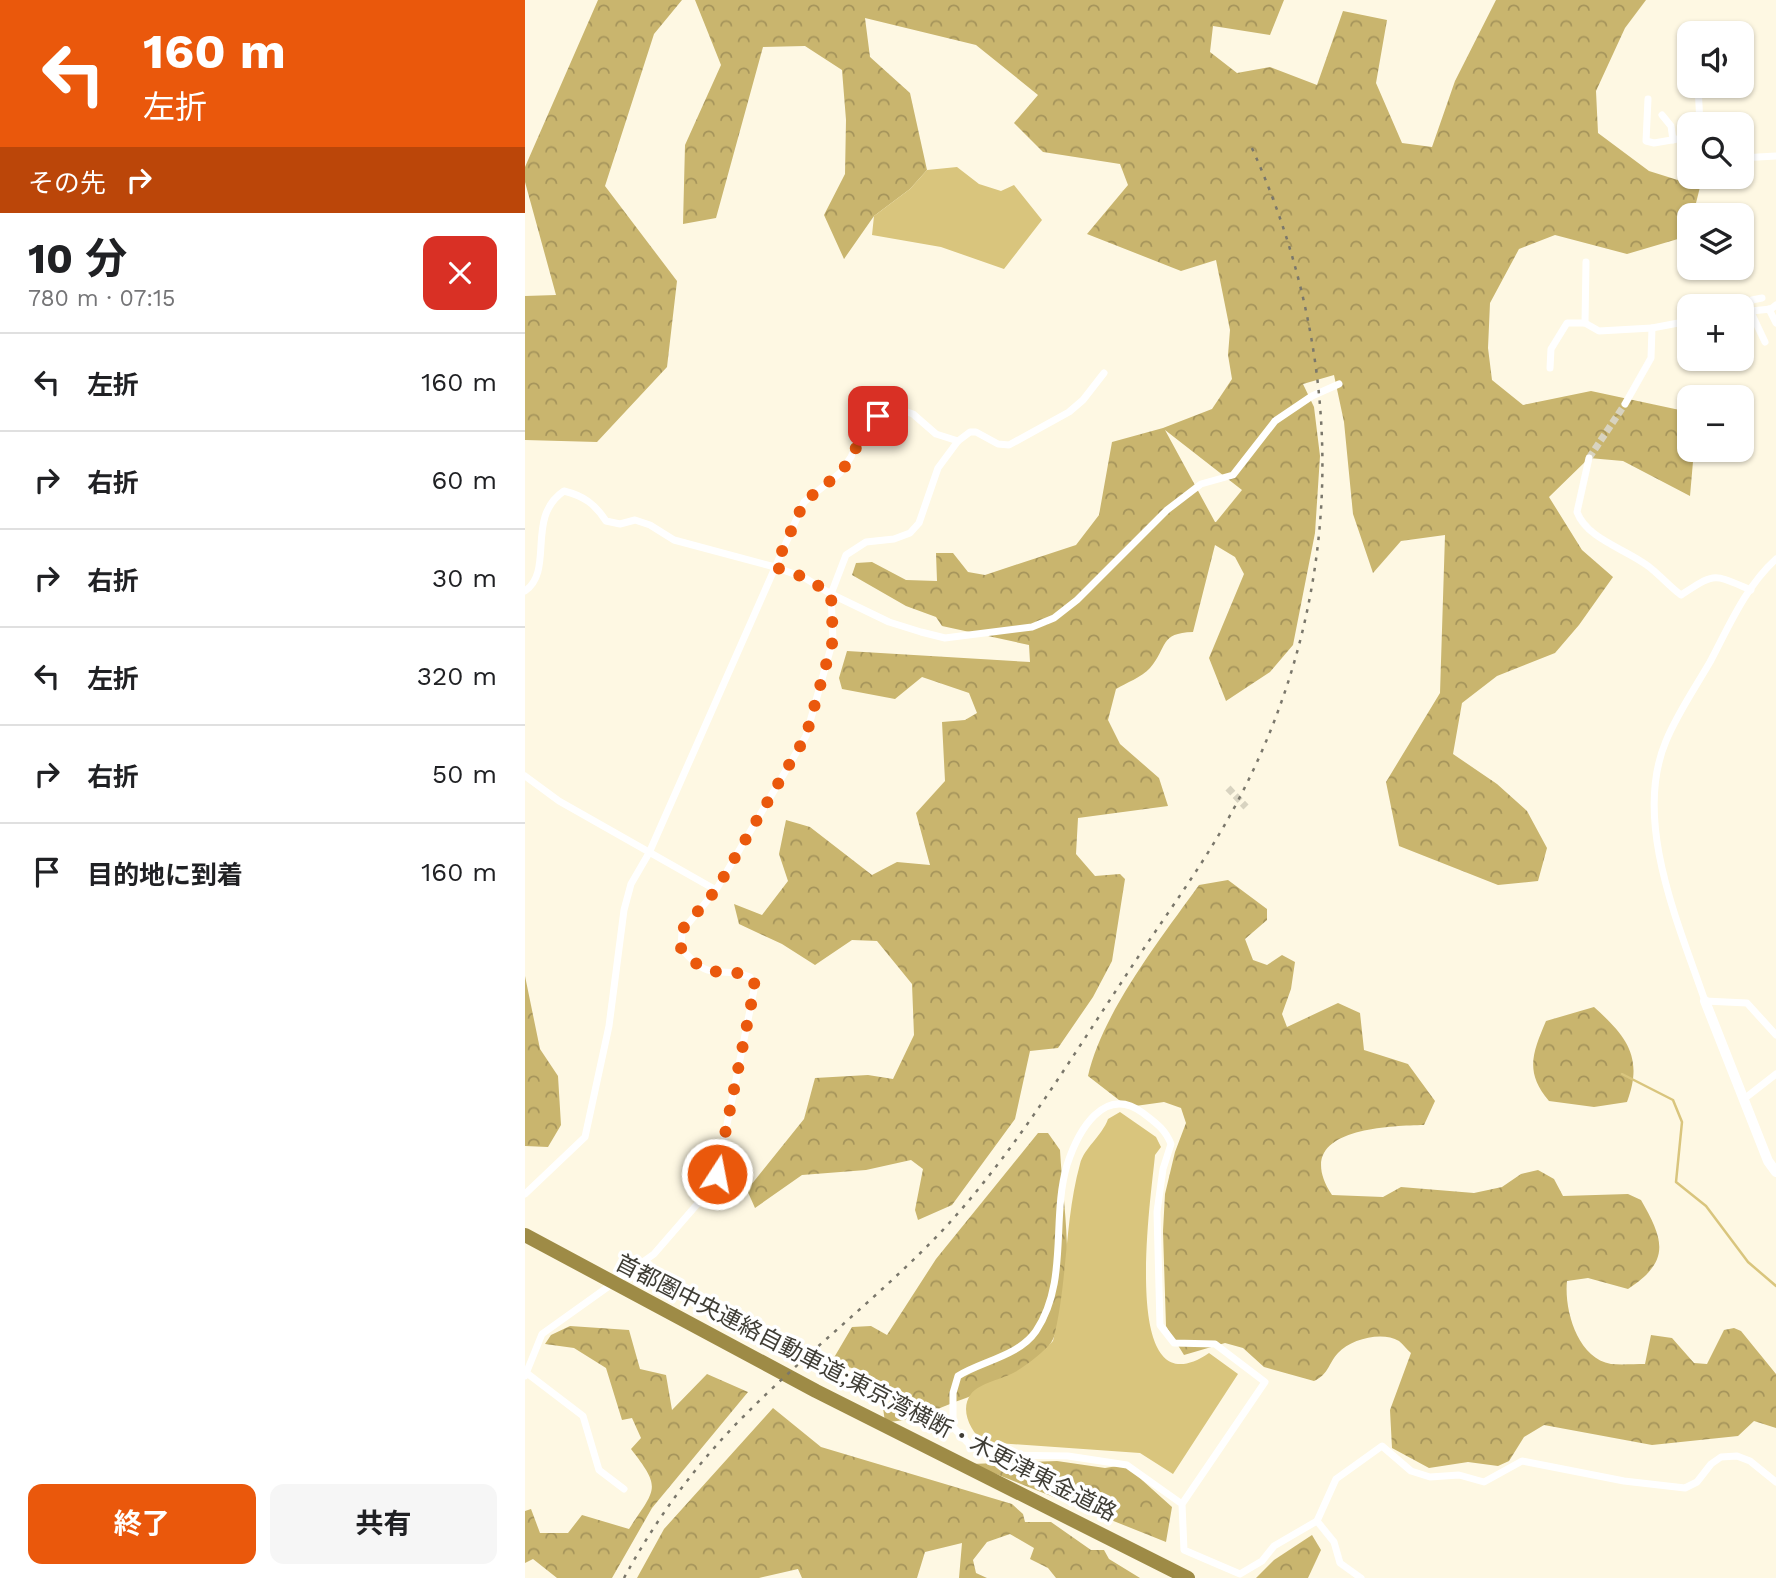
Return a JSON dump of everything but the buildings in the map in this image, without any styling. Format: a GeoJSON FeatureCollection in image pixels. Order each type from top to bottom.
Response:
{"type":"FeatureCollection","features":[{"type":"Feature","properties":{"kind":"highway","name":"首都圏中央連絡自動車道;東京湾横断・木更津東金道路"},"geometry":{"type":"LineString","coordinates":[[525,1235],[816,1391],[1188,1578]]}},
{"type":"Feature","properties":{"kind":"street"},"geometry":{"type":"LineString","coordinates":[[1648,99],[1646,141],[1677,139]]}},
{"type":"Feature","properties":{"kind":"street"},"geometry":{"type":"LineString","coordinates":[[1662,115],[1671,126],[1673,140]]}},
{"type":"Feature","properties":{"kind":"street"},"geometry":{"type":"LineString","coordinates":[[1754,157],[1776,156]]}},
{"type":"Feature","properties":{"kind":"street"},"geometry":{"type":"LineString","coordinates":[[1585,323],[1586,262]]}},
{"type":"Feature","properties":{"kind":"street"},"geometry":{"type":"LineString","coordinates":[[1754,300],[1762,298]]}},
{"type":"Feature","properties":{"kind":"street"},"geometry":{"type":"LineString","coordinates":[[1754,310],[1773,307],[1776,323]]}},
{"type":"Feature","properties":{"kind":"street"},"geometry":{"type":"LineString","coordinates":[[1550,368],[1551,349],[1567,323],[1585,323],[1599,331],[1652,328],[1677,323]]}},
{"type":"Feature","properties":{"kind":"street"},"geometry":{"type":"LineString","coordinates":[[1754,326],[1765,342]]}},
{"type":"Feature","properties":{"kind":"street"},"geometry":{"type":"LineString","coordinates":[[1625,404],[1651,358],[1652,328]]}},
{"type":"Feature","properties":{"kind":"street"},"geometry":{"type":"LineString","coordinates":[[624,1489],[599,1470],[583,1416],[526,1375],[542,1334],[629,1275],[654,1254],[706,1194],[717,1174],[755,985],[750,976],[707,971],[693,962],[681,948],[681,931],[716,890],[806,736],[833,640],[831,594],[846,555],[866,542],[894,539],[909,533],[919,523],[938,468],[958,441],[976,432],[998,444],[1009,445],[1069,412],[1083,400],[1104,373]]}},
{"type":"Feature","properties":{"kind":"street"},"geometry":{"type":"LineString","coordinates":[[538,504],[564,491],[580,495],[596,506],[606,521],[620,523],[635,520],[650,525],[674,540],[775,567],[806,578],[831,594],[889,622],[945,638],[1009,632],[1042,625],[1077,600],[1175,503],[1201,484],[1233,475],[1275,421],[1312,396],[1339,384]]}},
{"type":"Feature","properties":{"kind":"street"},"geometry":{"type":"LineString","coordinates":[[525,1194],[566,1152],[585,1137],[609,1026],[624,910],[631,884],[649,853],[804,502],[840,473],[852,457],[866,424],[899,409],[913,414],[936,434],[958,441]]}},
{"type":"Feature","properties":{"kind":"street"},"geometry":{"type":"LineString","coordinates":[[1589,458],[1577,512],[1579,519],[1598,536],[1649,566],[1682,595],[1709,576],[1721,577],[1751,590]]}},
{"type":"Feature","properties":{"kind":"street"},"geometry":{"type":"LineString","coordinates":[[525,592],[531,585],[533,573],[530,545]]}},
{"type":"Feature","properties":{"kind":"street"},"geometry":{"type":"LineString","coordinates":[[1776,559],[1760,574],[1666,741],[1655,786],[1661,865],[1705,1000],[1768,1161],[1776,1172]]}},
{"type":"Feature","properties":{"kind":"street"},"geometry":{"type":"LineString","coordinates":[[525,776],[559,801],[716,890]]}},
{"type":"Feature","properties":{"kind":"street"},"geometry":{"type":"LineString","coordinates":[[1705,1000],[1748,1003],[1776,1035]]}},
{"type":"Feature","properties":{"kind":"street"},"geometry":{"type":"LineString","coordinates":[[1744,1099],[1776,1074]]}},
{"type":"Feature","properties":{"kind":"street"},"geometry":{"type":"LineString","coordinates":[[1182,1504],[1127,1465],[1068,1456],[995,1455],[969,1444],[953,1427],[953,1393],[958,1376],[1016,1348],[1036,1330],[1055,1279],[1067,1165],[1088,1121],[1114,1104],[1125,1102],[1165,1130],[1171,1144],[1163,1169],[1157,1212],[1160,1325],[1174,1343],[1215,1344],[1265,1382],[1182,1504],[1184,1550],[1240,1574],[1262,1561],[1274,1546],[1317,1521],[1336,1479],[1381,1446],[1411,1471],[1430,1477],[1459,1475],[1484,1482],[1522,1461],[1580,1470],[1624,1481],[1685,1488],[1697,1482],[1711,1464],[1721,1457],[1737,1456],[1750,1461],[1776,1482]]}},
{"type":"Feature","properties":{"kind":"street"},"geometry":{"type":"LineString","coordinates":[[1317,1521],[1333,1542],[1340,1563],[1361,1578]]}},
{"type":"Feature","properties":{"kind":"green space"},"geometry":{"type":"Polygon","coordinates":[[[598,0],[682,0],[654,34],[605,186],[677,281],[667,367],[597,442],[525,440],[525,296],[556,295],[525,182],[525,167],[598,0]]]}},
{"type":"Feature","properties":{"kind":"green space"},"geometry":{"type":"Polygon","coordinates":[[[695,0],[1284,0],[1270,35],[1213,26],[1210,52],[1237,73],[1270,67],[1317,85],[1343,11],[1387,20],[1376,83],[1402,143],[1432,147],[1455,81],[1496,0],[1646,0],[1625,28],[1596,91],[1598,133],[1649,171],[1677,180],[1677,189],[1700,189],[1696,203],[1677,203],[1677,239],[1627,254],[1555,235],[1519,249],[1490,303],[1488,348],[1492,380],[1523,405],[1591,391],[1677,409],[1677,462],[1693,462],[1690,496],[1623,461],[1589,458],[1549,497],[1582,550],[1613,577],[1555,653],[1497,676],[1462,703],[1453,754],[1497,784],[1527,811],[1547,848],[1538,881],[1498,885],[1399,846],[1386,782],[1440,693],[1445,535],[1401,541],[1373,573],[1353,514],[1344,422],[1334,375],[1303,384],[1314,407],[1320,456],[1315,533],[1293,645],[1270,672],[1226,701],[1209,658],[1244,574],[1235,557],[1215,545],[1193,632],[1169,638],[1147,671],[1116,689],[1108,720],[1120,744],[1159,778],[1168,806],[1078,818],[1076,854],[1095,876],[1120,874],[1125,879],[1112,961],[1093,997],[1058,1048],[1030,1051],[1015,1119],[952,1205],[918,1220],[915,1210],[923,1169],[911,1160],[866,1170],[802,1175],[755,1208],[747,1190],[804,1119],[815,1078],[868,1075],[893,1079],[914,1035],[912,984],[877,941],[852,940],[815,965],[782,944],[739,924],[734,904],[762,915],[788,881],[779,854],[786,820],[810,827],[872,875],[897,862],[930,865],[916,813],[945,781],[942,722],[965,720],[977,713],[969,693],[922,677],[895,699],[842,689],[839,678],[847,651],[1030,662],[1029,645],[942,626],[936,617],[906,606],[852,575],[856,563],[872,562],[906,580],[937,581],[936,553],[953,553],[968,572],[985,575],[1076,545],[1099,515],[1112,442],[1163,428],[1212,409],[1232,379],[1228,355],[1230,330],[1216,260],[1181,271],[1087,234],[1128,185],[1120,164],[1043,152],[1014,123],[1038,95],[976,45],[865,18],[870,57],[910,93],[927,170],[910,189],[874,216],[844,259],[824,215],[845,174],[846,120],[842,70],[805,46],[763,47],[716,218],[683,224],[685,145],[721,65],[695,0]],[[1165,430],[1215,522],[1242,490],[1165,430]]]}},
{"type":"Feature","properties":{"kind":"green space"},"geometry":{"type":"Polygon","coordinates":[[[1228,880],[1267,909],[1267,920],[1245,939],[1253,960],[1267,965],[1282,955],[1295,962],[1291,989],[1282,1014],[1287,1027],[1338,1003],[1360,1013],[1364,1050],[1408,1064],[1435,1101],[1424,1125],[1366,1130],[1332,1144],[1323,1156],[1322,1173],[1332,1195],[1383,1197],[1401,1187],[1474,1193],[1502,1187],[1521,1174],[1538,1170],[1554,1179],[1563,1196],[1628,1194],[1641,1200],[1658,1238],[1657,1259],[1642,1279],[1628,1289],[1588,1278],[1567,1281],[1568,1305],[1581,1342],[1599,1360],[1611,1364],[1645,1364],[1651,1335],[1672,1338],[1694,1363],[1707,1364],[1724,1330],[1734,1328],[1741,1331],[1776,1374],[1776,1428],[1754,1421],[1738,1436],[1652,1445],[1544,1425],[1524,1437],[1509,1461],[1498,1466],[1468,1462],[1429,1468],[1392,1448],[1390,1410],[1411,1353],[1399,1341],[1384,1337],[1359,1340],[1338,1353],[1326,1372],[1314,1381],[1264,1367],[1243,1348],[1225,1343],[1184,1355],[1166,1326],[1163,1231],[1165,1194],[1175,1152],[1186,1123],[1181,1108],[1164,1102],[1128,1107],[1088,1076],[1095,1052],[1119,1002],[1168,928],[1199,885],[1228,880]]]}},
{"type":"Feature","properties":{"kind":"green space"},"geometry":{"type":"Polygon","coordinates":[[[525,976],[540,1049],[558,1076],[561,1125],[548,1147],[525,1146],[525,976]]]}},
{"type":"Feature","properties":{"kind":"green space"},"geometry":{"type":"Polygon","coordinates":[[[1594,1007],[1615,1028],[1629,1048],[1634,1072],[1627,1102],[1594,1107],[1549,1101],[1536,1081],[1533,1062],[1537,1042],[1546,1021],[1594,1007]]]}},
{"type":"Feature","properties":{"kind":"green space"},"geometry":{"type":"Polygon","coordinates":[[[1038,1133],[1048,1133],[1060,1150],[1066,1221],[1065,1295],[1061,1318],[1053,1339],[1027,1366],[988,1389],[916,1417],[885,1422],[883,1408],[899,1393],[857,1370],[832,1361],[852,1327],[871,1326],[887,1335],[936,1259],[1038,1133]]]}},
{"type":"Feature","properties":{"kind":"green space"},"geometry":{"type":"Polygon","coordinates":[[[570,1326],[629,1330],[640,1369],[666,1375],[672,1410],[707,1374],[748,1392],[652,1508],[612,1578],[557,1578],[533,1559],[525,1563],[525,1511],[531,1509],[540,1533],[568,1533],[582,1515],[629,1529],[652,1489],[648,1473],[631,1449],[641,1438],[632,1418],[622,1420],[606,1368],[574,1348],[545,1344],[551,1335],[570,1326]]]}},
{"type":"Feature","properties":{"kind":"green space"},"geometry":{"type":"Polygon","coordinates":[[[773,1408],[821,1447],[1012,1504],[1023,1514],[1025,1522],[1051,1522],[1091,1550],[1104,1550],[1109,1559],[1140,1578],[1056,1578],[1048,1568],[1030,1559],[1034,1548],[1010,1534],[987,1542],[973,1560],[976,1573],[987,1578],[959,1578],[962,1543],[925,1552],[917,1578],[802,1578],[798,1569],[759,1578],[637,1578],[664,1529],[773,1408]]]}},
{"type":"Feature","properties":{"kind":"green space"},"geometry":{"type":"Polygon","coordinates":[[[1057,1461],[1105,1468],[1130,1464],[1142,1480],[1172,1507],[1166,1542],[971,1464],[1057,1461]]]}},
{"type":"Feature","properties":{"kind":"green space"},"geometry":{"type":"Polygon","coordinates":[[[1312,1535],[1321,1550],[1308,1578],[1256,1578],[1274,1560],[1312,1535]]]}},
{"type":"Feature","properties":{"kind":"shaded area"},"geometry":{"type":"Polygon","coordinates":[[[957,167],[979,184],[1001,191],[1014,185],[1042,220],[1004,269],[941,247],[872,235],[874,216],[910,189],[927,170],[957,167]]]}},
{"type":"Feature","properties":{"kind":"shaded area"},"geometry":{"type":"Polygon","coordinates":[[[1120,1112],[1156,1137],[1161,1147],[1155,1155],[1149,1210],[1146,1292],[1151,1328],[1161,1354],[1180,1364],[1209,1353],[1238,1374],[1173,1474],[1140,1453],[983,1442],[974,1432],[966,1413],[968,1400],[975,1390],[1020,1369],[1053,1341],[1071,1208],[1080,1164],[1108,1119],[1120,1112]]]}},
{"type":"Feature","properties":{"kind":"waterway"},"geometry":{"type":"LineString","coordinates":[[1622,1074],[1673,1100],[1682,1122],[1676,1182],[1706,1206],[1748,1262],[1776,1286]]}},
{"type":"Feature","properties":{"kind":"tunnel"},"geometry":{"type":"LineString","coordinates":[[1589,458],[1625,404]]}},
{"type":"Feature","properties":{"kind":"tunnel"},"geometry":{"type":"LineString","coordinates":[[1228,788],[1246,807]]}},
{"type":"Feature","properties":{"kind":"railway"},"geometry":{"type":"LineString","coordinates":[[624,1578],[678,1493],[726,1434],[941,1232],[1015,1142],[1207,854],[1233,810],[1271,730],[1298,648],[1315,564],[1322,480],[1319,396],[1306,312],[1283,228],[1251,146]]}},
{"type":"Feature","properties":{"kind":"route"},"geometry":{"type":"LineString","coordinates":[[717,1174],[755,985],[750,976],[707,971],[693,962],[681,948],[681,931],[716,890],[806,736],[833,640],[831,594],[806,578],[775,567],[804,502],[840,473],[852,457],[866,424],[878,416]]}}]}
